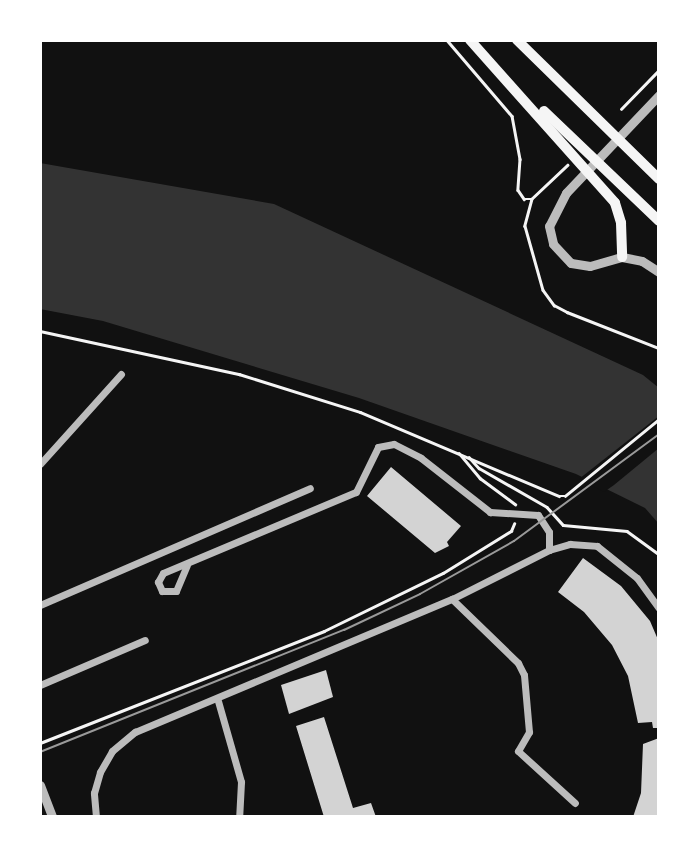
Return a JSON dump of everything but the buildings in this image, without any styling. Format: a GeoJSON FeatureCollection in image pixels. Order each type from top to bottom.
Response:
{"type":"FeatureCollection","features":[{"type":"Feature","properties":{"kind":"main road"},"geometry":{"type":"LineString","coordinates":[[471,40],[545,116],[659,221]]}},
{"type":"Feature","properties":{"kind":"main road"},"geometry":{"type":"LineString","coordinates":[[517,40],[659,179]]}},
{"type":"Feature","properties":{"kind":"main road"},"geometry":{"type":"LineString","coordinates":[[545,116],[608,194],[619,214],[622,257]]}},
{"type":"Feature","properties":{"kind":"street"},"geometry":{"type":"LineString","coordinates":[[659,95],[566,193],[550,226],[553,244],[571,263],[590,266],[622,257],[642,261],[659,272]]}},
{"type":"Feature","properties":{"kind":"street"},"geometry":{"type":"LineString","coordinates":[[40,464],[121,374]]}},
{"type":"Feature","properties":{"kind":"street"},"geometry":{"type":"LineString","coordinates":[[187,565],[176,591],[162,591],[158,582],[163,573],[356,492],[378,447],[394,444],[421,458],[490,512],[516,512],[541,519],[550,532],[549,550]]}},
{"type":"Feature","properties":{"kind":"street"},"geometry":{"type":"LineString","coordinates":[[40,605],[310,488]]}},
{"type":"Feature","properties":{"kind":"street"},"geometry":{"type":"LineString","coordinates":[[96,817],[94,793],[112,751],[135,732],[218,701],[452,599],[549,550],[570,544],[597,546],[637,578],[659,608]]}},
{"type":"Feature","properties":{"kind":"street"},"geometry":{"type":"LineString","coordinates":[[452,599],[518,663],[524,675],[529,732],[518,751],[575,803]]}},
{"type":"Feature","properties":{"kind":"street"},"geometry":{"type":"LineString","coordinates":[[40,685],[145,640]]}},
{"type":"Feature","properties":{"kind":"street"},"geometry":{"type":"LineString","coordinates":[[218,701],[241,782],[239,817]]}},
{"type":"Feature","properties":{"kind":"street"},"geometry":{"type":"LineString","coordinates":[[40,785],[52,817]]}},
{"type":"Feature","properties":{"kind":"path"},"geometry":{"type":"LineString","coordinates":[[447,40],[512,116],[520,159],[518,190],[524,199],[532,199]]}},
{"type":"Feature","properties":{"kind":"path"},"geometry":{"type":"LineString","coordinates":[[621,108],[659,70]]}},
{"type":"Feature","properties":{"kind":"path"},"geometry":{"type":"LineString","coordinates":[[570,163],[532,199],[525,239],[543,290],[554,305],[659,348]]}},
{"type":"Feature","properties":{"kind":"path"},"geometry":{"type":"LineString","coordinates":[[40,331],[239,374],[360,412],[565,496],[659,419]]}},
{"type":"Feature","properties":{"kind":"path"},"geometry":{"type":"LineString","coordinates":[[40,743],[291,645],[374,607],[511,531],[516,512],[514,501],[480,478],[457,451]]}},
{"type":"Feature","properties":{"kind":"path"},"geometry":{"type":"LineString","coordinates":[[466,455],[478,468],[547,507],[563,525],[580,530],[627,531],[659,554]]}},
{"type":"Feature","properties":{"kind":"shaded area"},"geometry":{"type":"Polygon","coordinates":[[[40,163],[274,204],[643,375],[659,388],[659,524],[645,508],[576,474],[359,398],[103,321],[40,309],[40,163]]]}},
{"type":"Feature","properties":{"kind":"pier"},"geometry":{"type":"Polygon","coordinates":[[[659,416],[659,448],[614,485],[604,492],[579,479],[659,416]]]}},
{"type":"Feature","properties":{"kind":"tram line"},"geometry":{"type":"LineString","coordinates":[[40,752],[344,630],[420,594],[514,541],[659,434]]}}]}
